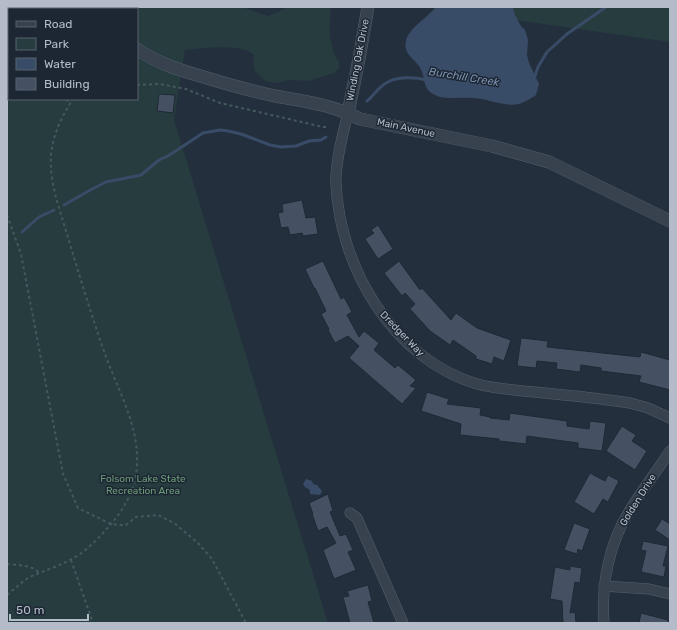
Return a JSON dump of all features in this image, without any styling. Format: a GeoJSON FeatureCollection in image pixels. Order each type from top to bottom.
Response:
{"type":"FeatureCollection","features":[{"type":"Feature","properties":{"kind":"street","name":"Winding Oak Drive"},"geometry":{"type":"LineString","coordinates":[[348,113],[368,7]]}},
{"type":"Feature","properties":{"kind":"street","name":"Main Avenue"},"geometry":{"type":"LineString","coordinates":[[138,50],[146,56],[174,68],[249,91],[328,106],[360,119],[492,146],[548,162],[670,221]]}},
{"type":"Feature","properties":{"kind":"street","name":"Dredger Way"},"geometry":{"type":"LineString","coordinates":[[348,113],[339,151],[336,182],[341,223],[351,256],[364,286],[378,309],[412,347],[428,360],[444,369],[463,379],[479,384],[508,389],[630,403],[648,408],[670,418]]}},
{"type":"Feature","properties":{"kind":"street","name":"Golden Drive"},"geometry":{"type":"LineString","coordinates":[[604,623],[604,586],[612,548],[629,511],[670,451]]}},
{"type":"Feature","properties":{"kind":"street"},"geometry":{"type":"LineString","coordinates":[[350,513],[357,518],[403,623]]}},
{"type":"Feature","properties":{"kind":"street"},"geometry":{"type":"LineString","coordinates":[[604,586],[649,589],[670,594]]}},
{"type":"Feature","properties":{"kind":"path"},"geometry":{"type":"LineString","coordinates":[[138,85],[152,83],[166,85],[186,90],[220,103],[244,110],[327,127]]}},
{"type":"Feature","properties":{"kind":"path"},"geometry":{"type":"LineString","coordinates":[[67,100],[70,104]]}},
{"type":"Feature","properties":{"kind":"path"},"geometry":{"type":"LineString","coordinates":[[7,595],[27,579],[71,560],[91,545],[111,524],[126,504],[132,490],[136,474],[138,459],[136,439],[93,318],[56,198],[51,167],[51,155],[56,130],[73,100]]}},
{"type":"Feature","properties":{"kind":"path"},"geometry":{"type":"LineString","coordinates":[[7,215],[21,254],[63,474],[78,508],[111,524],[126,525],[136,517],[158,515],[174,523],[198,543],[212,560],[246,623]]}},
{"type":"Feature","properties":{"kind":"path"},"geometry":{"type":"LineString","coordinates":[[71,560],[93,623]]}},
{"type":"Feature","properties":{"kind":"path"},"geometry":{"type":"LineString","coordinates":[[7,564],[29,567],[37,570],[39,573]]}},
{"type":"Feature","properties":{"kind":"green space","name":"Folsom Lake State Recreation Area"},"geometry":{"type":"Polygon","coordinates":[[[7,7],[242,7],[268,16],[289,7],[331,7],[331,42],[335,56],[339,62],[339,68],[334,73],[309,81],[289,80],[277,83],[265,81],[255,71],[253,64],[254,55],[249,51],[221,47],[185,50],[174,120],[328,623],[7,623],[7,7]]]}},
{"type":"Feature","properties":{"kind":"green space"},"geometry":{"type":"Polygon","coordinates":[[[424,7],[670,7],[670,42],[424,7]]]}},
{"type":"Feature","properties":{"kind":"water"},"geometry":{"type":"Polygon","coordinates":[[[436,7],[513,7],[515,15],[525,30],[528,40],[527,55],[529,63],[539,84],[536,95],[526,101],[513,105],[474,98],[440,97],[429,91],[421,69],[407,52],[405,45],[410,32],[436,7]]]}},
{"type":"Feature","properties":{"kind":"water"},"geometry":{"type":"Polygon","coordinates":[[[306,479],[317,485],[322,491],[320,495],[310,494],[310,490],[303,484],[306,479]]]}},
{"type":"Feature","properties":{"kind":"building"},"geometry":{"type":"Polygon","coordinates":[[[159,94],[175,95],[173,113],[157,111],[159,94]]]}},
{"type":"Feature","properties":{"kind":"building"},"geometry":{"type":"Polygon","coordinates":[[[302,200],[306,218],[315,217],[318,234],[303,236],[302,233],[290,235],[288,227],[281,228],[278,213],[283,212],[282,204],[302,200]]]}},
{"type":"Feature","properties":{"kind":"building"},"geometry":{"type":"Polygon","coordinates":[[[378,225],[393,249],[378,259],[365,239],[374,233],[371,230],[378,225]]]}},
{"type":"Feature","properties":{"kind":"building"},"geometry":{"type":"Polygon","coordinates":[[[323,261],[341,299],[344,297],[352,312],[347,315],[359,337],[364,331],[379,343],[374,350],[395,368],[398,365],[416,380],[410,386],[416,388],[402,404],[349,358],[359,346],[348,336],[335,343],[321,314],[326,311],[305,269],[323,261]]]}},
{"type":"Feature","properties":{"kind":"building"},"geometry":{"type":"Polygon","coordinates":[[[399,261],[420,290],[422,288],[451,320],[456,313],[477,328],[511,340],[504,361],[494,357],[492,364],[476,359],[476,356],[453,340],[450,345],[430,331],[410,309],[415,304],[405,293],[402,296],[384,273],[399,261]]]}},
{"type":"Feature","properties":{"kind":"building"},"geometry":{"type":"Polygon","coordinates":[[[521,338],[548,341],[547,347],[640,357],[641,352],[670,360],[670,390],[639,382],[641,376],[601,371],[601,368],[581,365],[580,372],[556,369],[557,363],[537,361],[536,368],[517,366],[521,338]]]}},
{"type":"Feature","properties":{"kind":"building"},"geometry":{"type":"Polygon","coordinates":[[[427,392],[449,399],[447,404],[481,408],[480,415],[490,418],[509,420],[510,413],[567,421],[567,426],[589,429],[590,421],[606,423],[602,451],[578,448],[578,443],[527,436],[526,444],[499,441],[499,439],[460,435],[461,424],[421,411],[427,392]]]}},
{"type":"Feature","properties":{"kind":"building"},"geometry":{"type":"Polygon","coordinates":[[[622,426],[636,435],[632,441],[647,451],[635,470],[606,451],[622,426]]]}},
{"type":"Feature","properties":{"kind":"building"},"geometry":{"type":"Polygon","coordinates":[[[590,473],[605,481],[608,475],[619,481],[608,502],[603,499],[594,514],[574,502],[590,473]]]}},
{"type":"Feature","properties":{"kind":"building"},"geometry":{"type":"Polygon","coordinates":[[[328,494],[333,511],[330,512],[340,536],[346,534],[353,550],[348,552],[356,570],[334,579],[323,550],[336,543],[327,527],[318,531],[309,503],[328,494]]]}},
{"type":"Feature","properties":{"kind":"building"},"geometry":{"type":"Polygon","coordinates":[[[662,519],[670,524],[670,540],[655,530],[662,519]]]}},
{"type":"Feature","properties":{"kind":"building"},"geometry":{"type":"Polygon","coordinates":[[[574,523],[590,529],[582,551],[578,549],[577,554],[564,550],[574,523]]]}},
{"type":"Feature","properties":{"kind":"building"},"geometry":{"type":"Polygon","coordinates":[[[643,541],[668,546],[663,566],[666,566],[664,577],[641,572],[646,551],[641,550],[643,541]]]}},
{"type":"Feature","properties":{"kind":"building"},"geometry":{"type":"Polygon","coordinates":[[[570,566],[582,568],[580,583],[575,582],[570,613],[575,612],[576,623],[563,623],[562,601],[550,599],[555,567],[570,570],[570,566]]]}},
{"type":"Feature","properties":{"kind":"building"},"geometry":{"type":"Polygon","coordinates":[[[368,585],[372,601],[368,602],[374,623],[350,623],[343,597],[349,596],[347,591],[368,585]]]}},
{"type":"Feature","properties":{"kind":"building"},"geometry":{"type":"Polygon","coordinates":[[[641,613],[668,620],[668,623],[639,623],[641,613]]]}},
{"type":"Feature","properties":{"kind":"waterway","name":"Burchill Creek"},"geometry":{"type":"LineString","coordinates":[[534,79],[538,67],[547,52],[567,34],[606,7]]}},
{"type":"Feature","properties":{"kind":"waterway","name":"Burchill Creek"},"geometry":{"type":"LineString","coordinates":[[367,101],[386,83],[395,79],[417,78],[427,80]]}},
{"type":"Feature","properties":{"kind":"waterway"},"geometry":{"type":"LineString","coordinates":[[64,205],[106,182],[141,175],[159,160],[168,156],[203,133],[220,130],[228,131],[241,134],[270,145],[281,147],[296,146],[309,141],[321,140],[326,137]]}},
{"type":"Feature","properties":{"kind":"waterway"},"geometry":{"type":"LineString","coordinates":[[22,232],[39,217],[54,210]]}}]}
